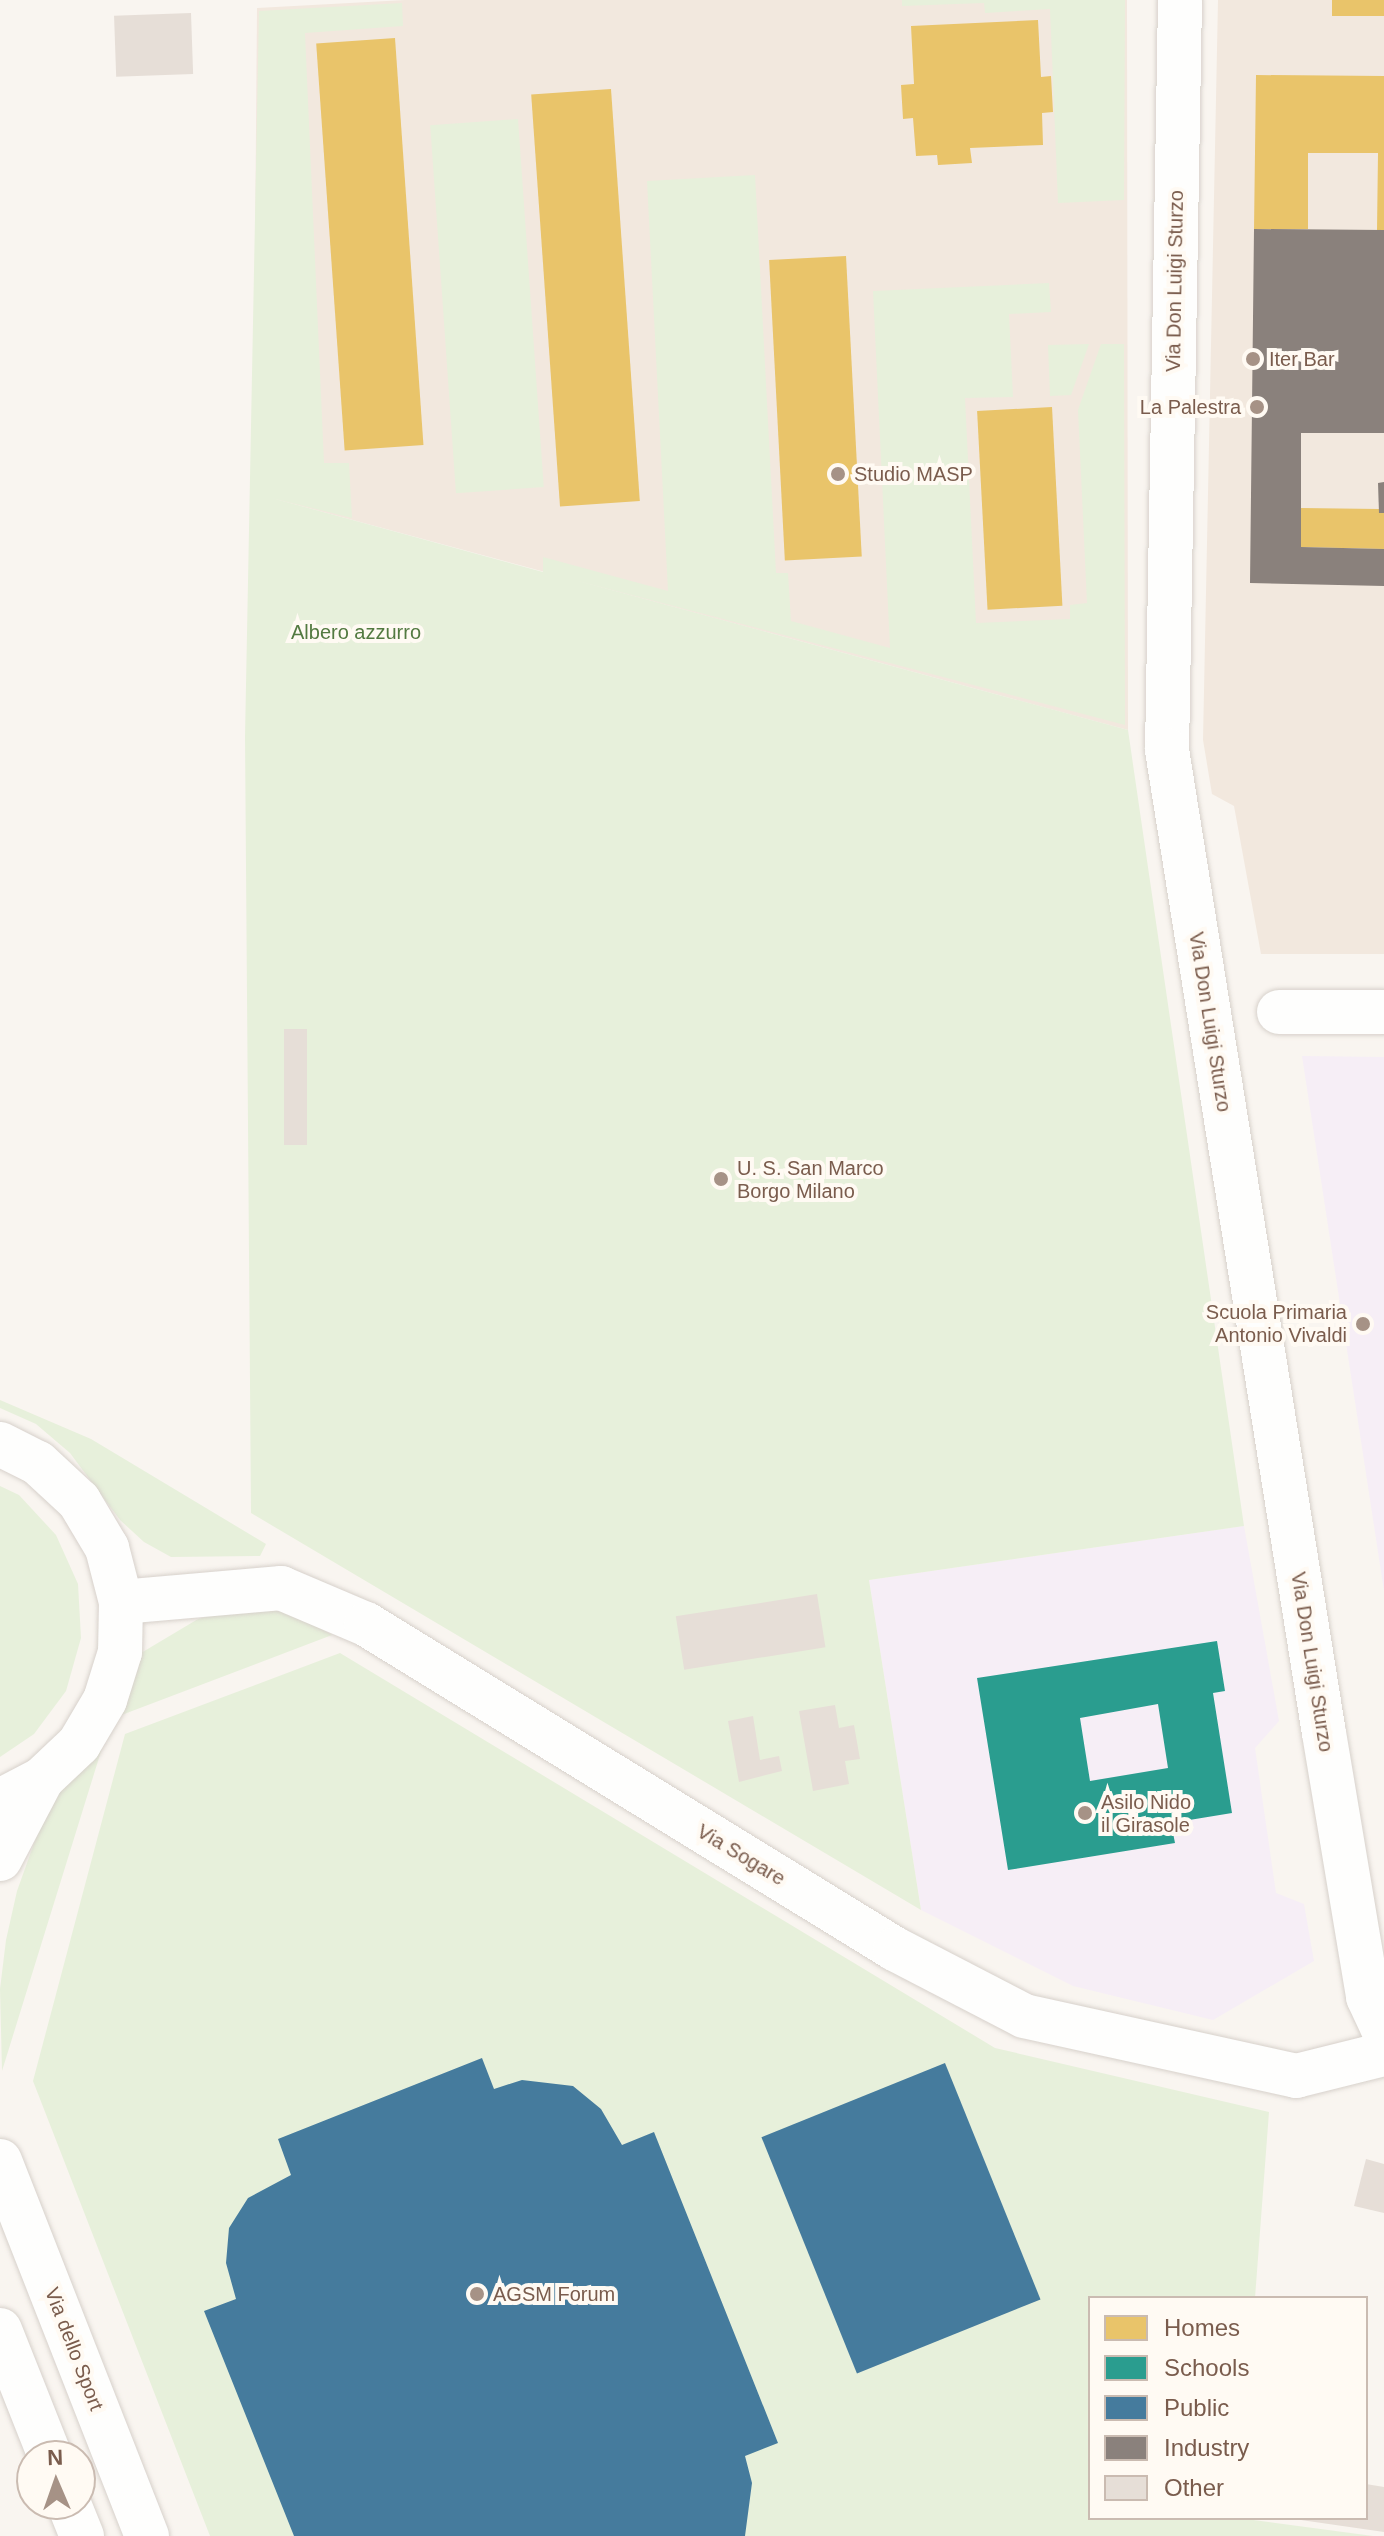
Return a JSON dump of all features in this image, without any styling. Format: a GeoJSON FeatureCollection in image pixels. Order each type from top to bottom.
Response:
{"type":"FeatureCollection","features":[{"type":"Feature","properties":{"kind":"street","name":"Via Don Luigi Sturzo"},"geometry":{"type":"LineString","coordinates":[[1180,0],[1167,750],[1339,1826],[1368,1997],[1384,2031]]}},
{"type":"Feature","properties":{"kind":"street"},"geometry":{"type":"LineString","coordinates":[[1279,1012],[1384,1012]]}},
{"type":"Feature","properties":{"kind":"street"},"geometry":{"type":"LineString","coordinates":[[0,1444],[38,1463],[79,1501],[107,1548],[121,1602],[120,1652],[105,1700],[79,1744],[42,1779],[0,1801]]}},
{"type":"Feature","properties":{"kind":"street","name":"Via Sogare"},"geometry":{"type":"LineString","coordinates":[[121,1602],[281,1588],[366,1624],[895,1949],[1024,2016],[1296,2076],[1384,2054]]}},
{"type":"Feature","properties":{"kind":"street"},"geometry":{"type":"LineString","coordinates":[[0,1859],[42,1779]]}},
{"type":"Feature","properties":{"kind":"street","name":"Via dello Sport"},"geometry":{"type":"LineString","coordinates":[[0,2161],[147,2536]]}},
{"type":"Feature","properties":{"kind":"street"},"geometry":{"type":"LineString","coordinates":[[0,2330],[44,2440]]}},
{"type":"Feature","properties":{"kind":"shaded area"},"geometry":{"type":"Polygon","coordinates":[[[405,0],[1127,0],[1128,730],[253,493],[257,8],[405,0]]]}},
{"type":"Feature","properties":{"kind":"shaded area"},"geometry":{"type":"Polygon","coordinates":[[[1218,0],[1384,0],[1384,954],[1261,954],[1234,806],[1212,794],[1203,740],[1218,0]]]}},
{"type":"Feature","properties":{"kind":"shaded area","name":"Scuola Primaria Antonio Vivaldi"},"geometry":{"type":"Polygon","coordinates":[[[1302,1056],[1384,1057],[1384,1591],[1302,1056]]]}},
{"type":"Feature","properties":{"kind":"shaded area","name":"Asilo Nido il Girasole"},"geometry":{"type":"Polygon","coordinates":[[[1244,1526],[1279,1721],[1255,1748],[1276,1893],[1304,1904],[1314,1961],[1213,2020],[1073,1986],[921,1910],[869,1580],[1244,1526]]]}},
{"type":"Feature","properties":{"kind":"green space"},"geometry":{"type":"Polygon","coordinates":[[[902,0],[1125,0],[1124,200],[1058,203],[1050,9],[985,13],[984,3],[902,6],[902,0]]]}},
{"type":"Feature","properties":{"kind":"green space","name":"U. S. San Marco Borgo Milano"},"geometry":{"type":"Polygon","coordinates":[[[402,3],[403,26],[305,33],[324,463],[349,463],[352,518],[272,498],[543,572],[543,557],[668,591],[647,181],[755,175],[776,573],[788,573],[791,621],[890,648],[873,291],[1049,283],[1051,312],[1009,314],[1013,397],[965,398],[976,623],[1070,619],[1070,605],[1087,603],[1078,410],[1101,344],[1124,344],[1125,725],[575,580],[1128,730],[1244,1526],[869,1580],[921,1910],[251,1513],[245,737],[259,11],[402,3]]]}},
{"type":"Feature","properties":{"kind":"green space"},"geometry":{"type":"Polygon","coordinates":[[[518,119],[544,487],[456,493],[430,125],[518,119]]]}},
{"type":"Feature","properties":{"kind":"green space"},"geometry":{"type":"Polygon","coordinates":[[[1089,344],[1071,395],[1050,396],[1048,345],[1089,344]]]}},
{"type":"Feature","properties":{"kind":"green space"},"geometry":{"type":"Polygon","coordinates":[[[0,1400],[91,1439],[266,1544],[260,1556],[171,1557],[144,1542],[120,1520],[70,1453],[36,1424],[0,1408],[0,1400]]]}},
{"type":"Feature","properties":{"kind":"green space"},"geometry":{"type":"Polygon","coordinates":[[[0,1486],[19,1495],[56,1535],[78,1584],[81,1638],[66,1691],[34,1734],[0,1757],[0,1486]]]}},
{"type":"Feature","properties":{"kind":"green space"},"geometry":{"type":"Polygon","coordinates":[[[268,1609],[296,1615],[332,1635],[111,1719],[2,2071],[0,1989],[6,1940],[17,1891],[46,1810],[141,1653],[198,1619],[233,1610],[268,1609]]]}},
{"type":"Feature","properties":{"kind":"green space"},"geometry":{"type":"Polygon","coordinates":[[[340,1653],[995,2048],[1269,2112],[1255,2296],[1088,2296],[1088,2520],[1254,2520],[1373,2536],[210,2536],[33,2081],[125,1734],[340,1653]]]}},
{"type":"Feature","properties":{"kind":"building: Homes"},"geometry":{"type":"Polygon","coordinates":[[[1332,0],[1384,0],[1384,16],[1332,16],[1332,0]]]}},
{"type":"Feature","properties":{"kind":"building: Homes"},"geometry":{"type":"Polygon","coordinates":[[[1038,20],[1041,77],[1051,76],[1053,112],[1042,113],[1043,145],[970,148],[972,163],[938,165],[937,155],[916,156],[913,118],[903,119],[901,85],[914,84],[911,26],[1038,20]]]}},
{"type":"Feature","properties":{"kind":"building: Homes"},"geometry":{"type":"Polygon","coordinates":[[[395,38],[423,445],[345,451],[316,44],[395,38]]]}},
{"type":"Feature","properties":{"kind":"building: Homes"},"geometry":{"type":"Polygon","coordinates":[[[1256,75],[1384,76],[1384,230],[1377,230],[1378,153],[1308,153],[1308,229],[1254,229],[1256,75]]]}},
{"type":"Feature","properties":{"kind":"building: Homes"},"geometry":{"type":"Polygon","coordinates":[[[611,89],[640,501],[560,507],[531,95],[611,89]]]}},
{"type":"Feature","properties":{"kind":"building: Homes"},"geometry":{"type":"Polygon","coordinates":[[[846,256],[862,557],[785,561],[769,260],[846,256]]]}},
{"type":"Feature","properties":{"kind":"building: Homes"},"geometry":{"type":"Polygon","coordinates":[[[1052,407],[1062,606],[988,610],[977,411],[1052,407]]]}},
{"type":"Feature","properties":{"kind":"building: Homes"},"geometry":{"type":"Polygon","coordinates":[[[1301,508],[1379,509],[1384,513],[1384,549],[1301,547],[1301,508]]]}},
{"type":"Feature","properties":{"kind":"building: Schools"},"geometry":{"type":"Polygon","coordinates":[[[1217,1641],[1225,1691],[1213,1693],[1232,1813],[1171,1823],[1175,1843],[1008,1870],[977,1678],[1217,1641]],[[1158,1704],[1080,1718],[1090,1781],[1168,1768],[1158,1704]]]}},
{"type":"Feature","properties":{"kind":"building: Public","name":"AGSM Forum"},"geometry":{"type":"Polygon","coordinates":[[[482,2058],[494,2089],[522,2080],[573,2086],[601,2109],[622,2145],[654,2132],[778,2443],[745,2456],[752,2483],[745,2536],[294,2536],[204,2311],[236,2299],[226,2263],[229,2228],[248,2198],[291,2175],[278,2139],[482,2058]]]}},
{"type":"Feature","properties":{"kind":"building: Public"},"geometry":{"type":"Polygon","coordinates":[[[945,2063],[1041,2299],[857,2374],[761,2137],[945,2063]]]}},
{"type":"Feature","properties":{"kind":"building: Industry"},"geometry":{"type":"Polygon","coordinates":[[[1254,229],[1384,230],[1384,433],[1301,433],[1301,547],[1384,549],[1384,586],[1250,583],[1254,229]]]}},
{"type":"Feature","properties":{"kind":"building: Industry"},"geometry":{"type":"Polygon","coordinates":[[[1384,482],[1384,513],[1379,513],[1378,483],[1384,482]]]}},
{"type":"Feature","properties":{"kind":"building: Other"},"geometry":{"type":"Polygon","coordinates":[[[191,13],[193,74],[116,77],[114,16],[191,13]]]}},
{"type":"Feature","properties":{"kind":"building: Other"},"geometry":{"type":"Polygon","coordinates":[[[284,1029],[307,1029],[307,1145],[284,1145],[284,1029]]]}},
{"type":"Feature","properties":{"kind":"building: Other"},"geometry":{"type":"Polygon","coordinates":[[[817,1594],[825,1647],[684,1670],[676,1616],[817,1594]]]}},
{"type":"Feature","properties":{"kind":"building: Other"},"geometry":{"type":"Polygon","coordinates":[[[835,1705],[839,1728],[854,1725],[860,1759],[845,1761],[849,1784],[813,1791],[799,1711],[835,1705]]]}},
{"type":"Feature","properties":{"kind":"building: Other"},"geometry":{"type":"Polygon","coordinates":[[[753,1716],[760,1760],[779,1756],[782,1771],[739,1782],[728,1721],[753,1716]]]}},
{"type":"Feature","properties":{"kind":"building: Other"},"geometry":{"type":"Polygon","coordinates":[[[1366,2159],[1384,2164],[1384,2213],[1354,2206],[1366,2159]]]}},
{"type":"Feature","properties":{"kind":"building: Other"},"geometry":{"type":"Polygon","coordinates":[[[1368,2484],[1384,2487],[1384,2532],[1301,2520],[1368,2520],[1368,2484]]]}},
{"type":"Feature","properties":{"kind":"place","name":"Iter Bar"},"geometry":{"type":"Point","coordinates":[1253,359]}},
{"type":"Feature","properties":{"kind":"place","name":"La Palestra"},"geometry":{"type":"Point","coordinates":[1257,407]}},
{"type":"Feature","properties":{"kind":"place","name":"Studio MASP"},"geometry":{"type":"Point","coordinates":[838,474]}},
{"type":"Feature","properties":{"kind":"place","name":"U. S. San Marco Borgo Milano"},"geometry":{"type":"Point","coordinates":[721,1179]}},
{"type":"Feature","properties":{"kind":"place","name":"Scuola Primaria Antonio Vivaldi"},"geometry":{"type":"Point","coordinates":[1363,1324]}},
{"type":"Feature","properties":{"kind":"place","name":"Asilo Nido il Girasole"},"geometry":{"type":"Point","coordinates":[1085,1813]}},
{"type":"Feature","properties":{"kind":"place","name":"AGSM Forum"},"geometry":{"type":"Point","coordinates":[477,2294]}},
{"type":"Feature","properties":{"kind":"park label","name":"Albero azzurro"},"geometry":{"type":"Point","coordinates":[356,632]}}]}
